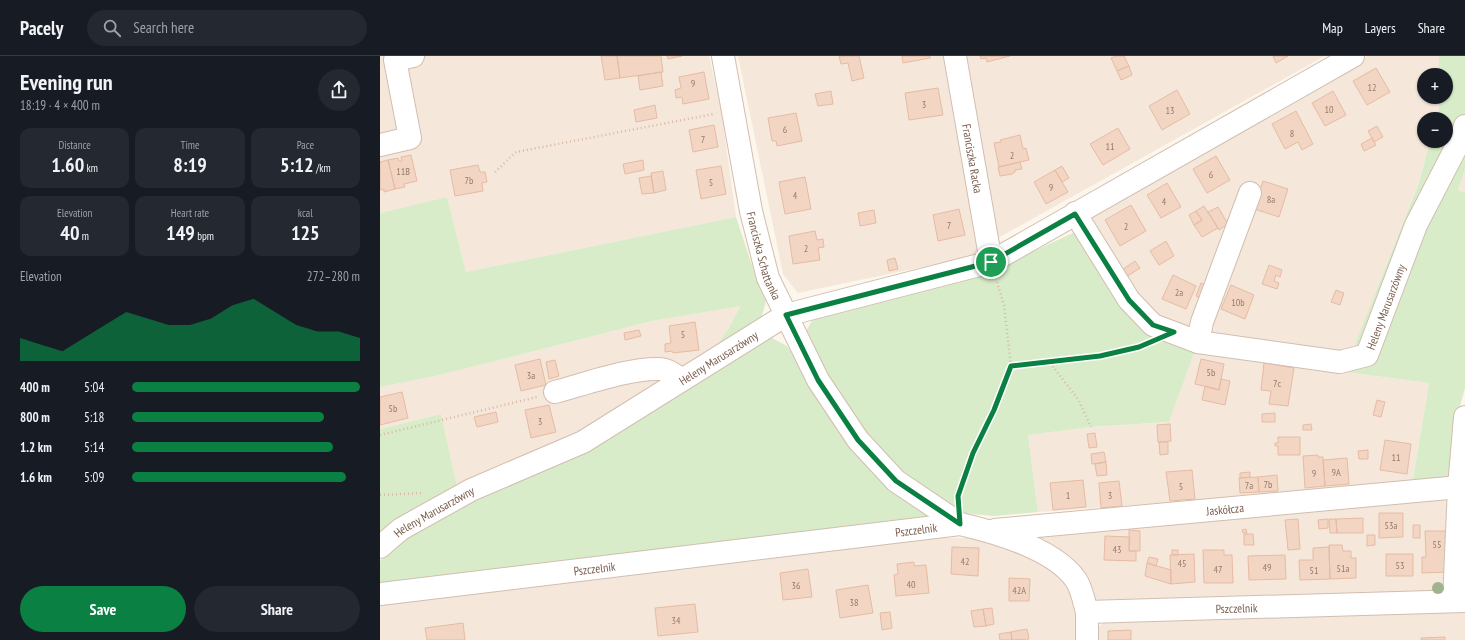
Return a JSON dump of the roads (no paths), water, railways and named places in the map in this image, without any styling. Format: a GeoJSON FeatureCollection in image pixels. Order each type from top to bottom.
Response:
{"type":"FeatureCollection","features":[{"type":"Feature","properties":{"kind":"street"},"geometry":{"type":"LineString","coordinates":[[380,145],[410,138],[395,60],[413,56]]}},
{"type":"Feature","properties":{"kind":"street","name":"Franciszka Schattanka"},"geometry":{"type":"LineString","coordinates":[[723,56],[734,110],[751,211],[768,278],[818,380],[858,440],[896,481],[960,524]]}},
{"type":"Feature","properties":{"kind":"street","name":"Franciszka Racka"},"geometry":{"type":"LineString","coordinates":[[955,56],[991,262]]}},
{"type":"Feature","properties":{"kind":"street","name":"Heleny Marusarzówny"},"geometry":{"type":"LineString","coordinates":[[380,547],[401,529],[472,490],[583,442],[681,379],[786,315],[991,262],[1353,56]]}},
{"type":"Feature","properties":{"kind":"street","name":"Heleny Marusarzówny"},"geometry":{"type":"LineString","coordinates":[[1075,214],[1129,300],[1153,325],[1198,342],[1340,362],[1367,355],[1416,225],[1462,136],[1465,126]]}},
{"type":"Feature","properties":{"kind":"street"},"geometry":{"type":"LineString","coordinates":[[1198,342],[1202,322],[1250,193]]}},
{"type":"Feature","properties":{"kind":"street"},"geometry":{"type":"LineString","coordinates":[[555,392],[631,372],[660,369],[670,372],[681,379]]}},
{"type":"Feature","properties":{"kind":"street"},"geometry":{"type":"LineString","coordinates":[[1459,601],[1459,487],[1465,417]]}},
{"type":"Feature","properties":{"kind":"street","name":"Jaskółcza"},"geometry":{"type":"LineString","coordinates":[[992,531],[1459,487]]}},
{"type":"Feature","properties":{"kind":"street","name":"Pszczelnik"},"geometry":{"type":"LineString","coordinates":[[380,594],[960,524],[992,531],[1032,548],[1066,567],[1077,582],[1087,612],[1459,601]]}},
{"type":"Feature","properties":{"kind":"street"},"geometry":{"type":"LineString","coordinates":[[1087,612],[1087,640]]}}]}
